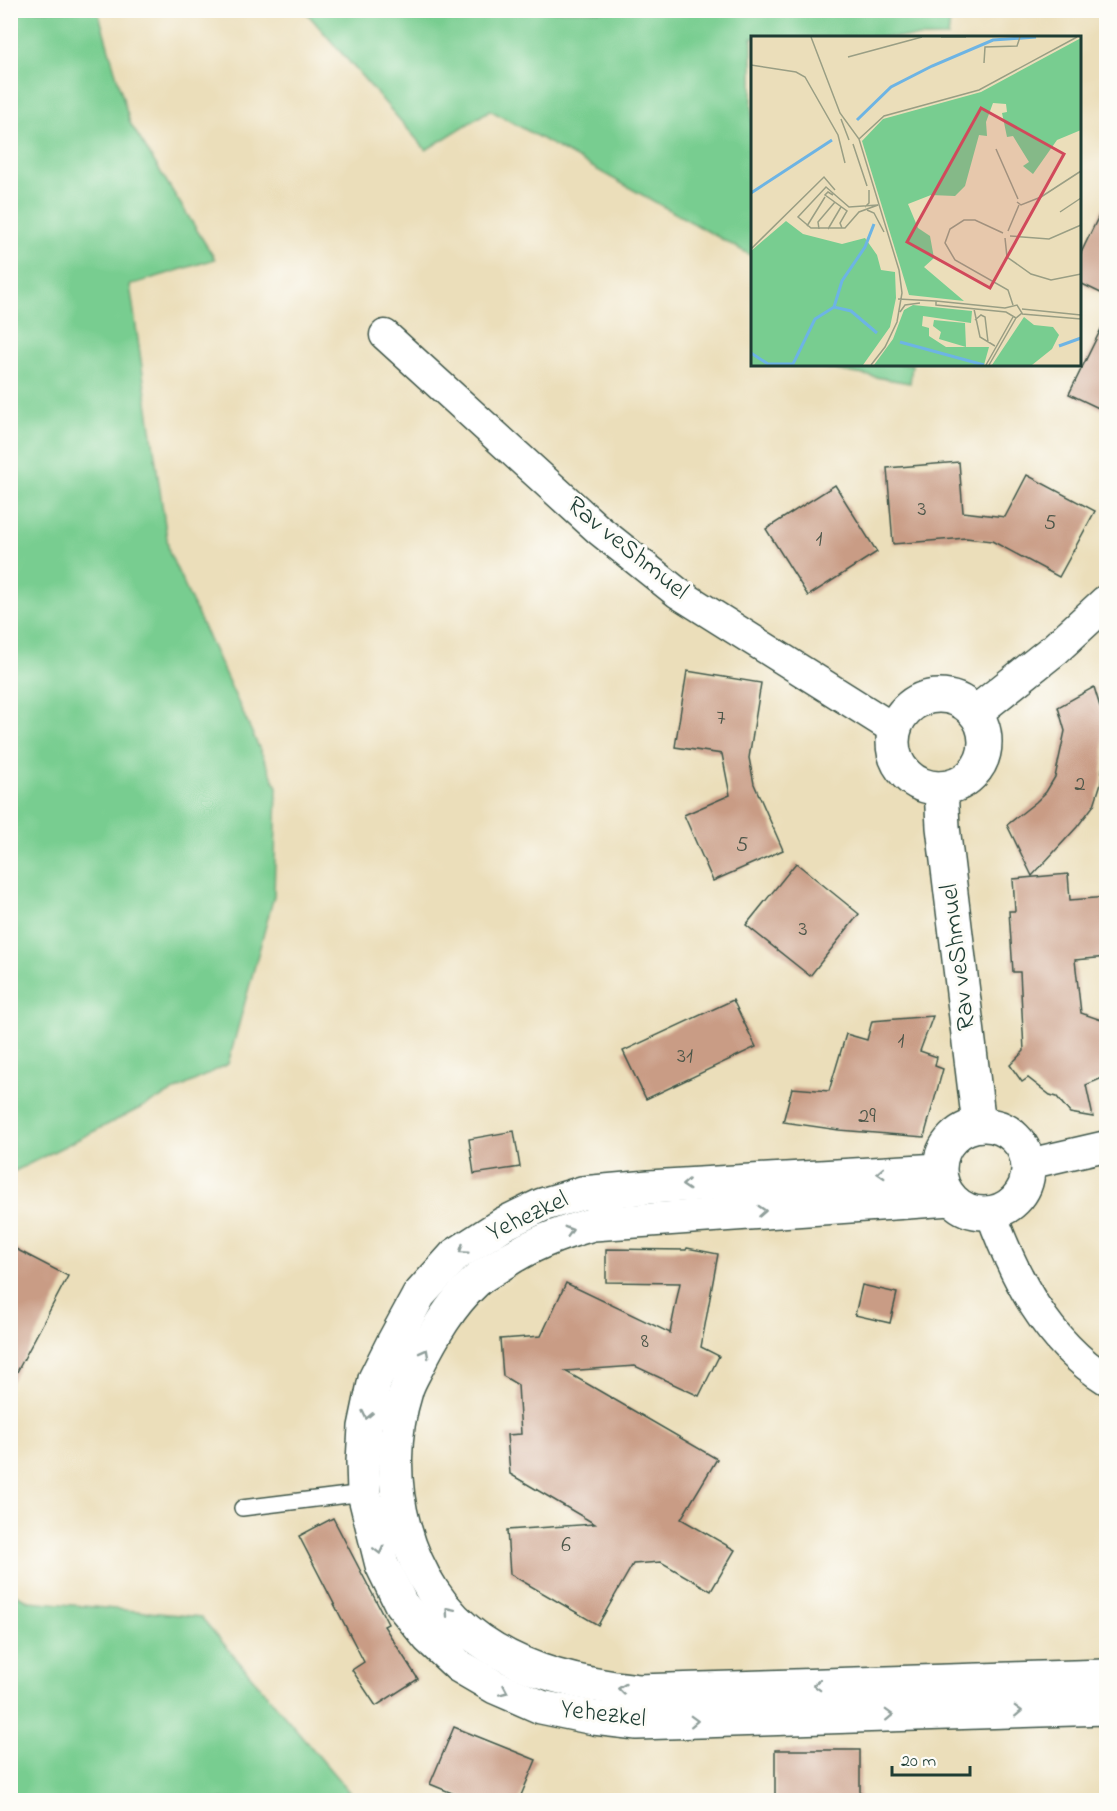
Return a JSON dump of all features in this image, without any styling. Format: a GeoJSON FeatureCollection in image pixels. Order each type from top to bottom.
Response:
{"type":"FeatureCollection","features":[{"type":"Feature","properties":{"kind":"street","name":"Rav veShmuel"},"geometry":{"type":"LineString","coordinates":[[386,335],[599,530],[678,592],[894,729]]}},
{"type":"Feature","properties":{"kind":"street"},"geometry":{"type":"LineString","coordinates":[[976,712],[1055,649],[1107,602]]}},
{"type":"Feature","properties":{"kind":"street"},"geometry":{"type":"LineString","coordinates":[[930,696],[947,696],[963,701],[976,712],[983,725],[986,739],[984,754],[968,778],[956,785],[941,788],[927,787],[914,781],[902,771],[895,758],[892,744],[894,729],[901,714],[914,702],[930,696]]}},
{"type":"Feature","properties":{"kind":"street","name":"Rav veShmuel"},"geometry":{"type":"LineString","coordinates":[[941,788],[943,826],[980,1125]]}},
{"type":"Feature","properties":{"kind":"street"},"geometry":{"type":"LineString","coordinates":[[980,1125],[1002,1129],[1012,1135],[1025,1153],[1028,1164],[1028,1175],[1019,1196],[1011,1204],[991,1213],[969,1211],[945,1184],[941,1157],[951,1140],[967,1129],[980,1125]]}},
{"type":"Feature","properties":{"kind":"street"},"geometry":{"type":"LineString","coordinates":[[1028,1164],[1107,1146]]}},
{"type":"Feature","properties":{"kind":"street","name":"Yehezkel"},"geometry":{"type":"LineString","coordinates":[[945,1184],[593,1224],[554,1236],[518,1252],[477,1280],[446,1314],[406,1390],[397,1431],[394,1473],[401,1515],[412,1552],[429,1587],[453,1616],[478,1639],[511,1659],[551,1676],[599,1686],[638,1691],[1107,1676]]}},
{"type":"Feature","properties":{"kind":"street","name":"Yehezkel"},"geometry":{"type":"LineString","coordinates":[[945,1184],[649,1187],[582,1193],[542,1205],[503,1224],[455,1255],[419,1295],[375,1379],[365,1427],[364,1493],[382,1565],[402,1605],[429,1638],[459,1666],[495,1687],[541,1707],[594,1718],[637,1723],[1107,1708]]}},
{"type":"Feature","properties":{"kind":"street"},"geometry":{"type":"LineString","coordinates":[[991,1213],[1006,1254],[1030,1299],[1055,1333],[1085,1365],[1107,1379]]}},
{"type":"Feature","properties":{"kind":"street"},"geometry":{"type":"LineString","coordinates":[[364,1493],[397,1490]]}},
{"type":"Feature","properties":{"kind":"street"},"geometry":{"type":"LineString","coordinates":[[959,1713],[960,1680]]}},
{"type":"Feature","properties":{"kind":"lane"},"geometry":{"type":"LineString","coordinates":[[242,1508],[364,1493]]}},
{"type":"Feature","properties":{"kind":"green space"},"geometry":{"type":"Polygon","coordinates":[[[11,10],[98,11],[130,123],[215,259],[130,285],[169,552],[277,787],[274,896],[228,1064],[11,1173],[11,10]]]}},
{"type":"Feature","properties":{"kind":"green space"},"geometry":{"type":"Polygon","coordinates":[[[305,11],[951,11],[948,36],[751,36],[751,255],[490,110],[426,150],[305,11]]]}},
{"type":"Feature","properties":{"kind":"green space"},"geometry":{"type":"Polygon","coordinates":[[[813,366],[912,366],[910,383],[813,366]]]}},
{"type":"Feature","properties":{"kind":"green space"},"geometry":{"type":"Polygon","coordinates":[[[10,1591],[29,1601],[201,1617],[356,1800],[11,1800],[10,1591]]]}},
{"type":"Feature","properties":{"kind":"building"},"geometry":{"type":"Polygon","coordinates":[[[1107,199],[1107,296],[1081,283],[1081,253],[1107,199]]]}},
{"type":"Feature","properties":{"kind":"building"},"geometry":{"type":"Polygon","coordinates":[[[1107,317],[1107,412],[1069,394],[1107,317]]]}},
{"type":"Feature","properties":{"kind":"building"},"geometry":{"type":"Polygon","coordinates":[[[959,462],[963,512],[1005,517],[1027,475],[1095,511],[1059,577],[992,541],[966,538],[893,544],[887,468],[959,462]]]}},
{"type":"Feature","properties":{"kind":"building"},"geometry":{"type":"Polygon","coordinates":[[[835,485],[877,552],[808,596],[766,529],[835,485]]]}},
{"type":"Feature","properties":{"kind":"building"},"geometry":{"type":"Polygon","coordinates":[[[687,671],[761,683],[749,758],[754,784],[783,850],[713,881],[684,815],[730,795],[722,754],[675,747],[687,671]]]}},
{"type":"Feature","properties":{"kind":"building"},"geometry":{"type":"Polygon","coordinates":[[[1094,687],[1101,710],[1104,753],[1101,783],[1094,805],[1032,876],[1007,825],[1046,792],[1055,777],[1065,731],[1058,707],[1094,687]]]}},
{"type":"Feature","properties":{"kind":"building"},"geometry":{"type":"Polygon","coordinates":[[[796,863],[859,914],[810,976],[746,925],[796,863]]]}},
{"type":"Feature","properties":{"kind":"building"},"geometry":{"type":"Polygon","coordinates":[[[1068,874],[1070,900],[1107,897],[1107,957],[1075,960],[1081,1013],[1107,1022],[1107,1076],[1086,1085],[1093,1117],[1070,1113],[1057,1097],[1050,1095],[1028,1078],[1022,1082],[1010,1065],[1024,1051],[1020,972],[1013,972],[1009,911],[1015,911],[1013,879],[1068,874]]]}},
{"type":"Feature","properties":{"kind":"building"},"geometry":{"type":"Polygon","coordinates":[[[733,1000],[756,1047],[646,1099],[623,1051],[733,1000]]]}},
{"type":"Feature","properties":{"kind":"building"},"geometry":{"type":"Polygon","coordinates":[[[933,1016],[920,1051],[937,1057],[935,1066],[943,1069],[924,1137],[839,1130],[783,1122],[792,1088],[829,1091],[846,1034],[867,1040],[872,1021],[933,1016]]]}},
{"type":"Feature","properties":{"kind":"building"},"geometry":{"type":"Polygon","coordinates":[[[514,1131],[520,1167],[474,1174],[469,1139],[514,1131]]]}},
{"type":"Feature","properties":{"kind":"building"},"geometry":{"type":"Polygon","coordinates":[[[10,1246],[68,1276],[10,1385],[10,1246]]]}},
{"type":"Feature","properties":{"kind":"building"},"geometry":{"type":"Polygon","coordinates":[[[687,1248],[718,1254],[701,1347],[719,1356],[699,1396],[635,1366],[565,1371],[717,1459],[681,1519],[735,1550],[711,1591],[661,1562],[633,1564],[598,1625],[510,1574],[507,1530],[595,1524],[510,1474],[507,1435],[521,1434],[518,1385],[503,1376],[500,1339],[541,1336],[566,1283],[670,1333],[680,1283],[606,1282],[606,1249],[686,1250],[687,1248]]]}},
{"type":"Feature","properties":{"kind":"building"},"geometry":{"type":"Polygon","coordinates":[[[862,1285],[897,1293],[890,1323],[855,1315],[862,1285]]]}},
{"type":"Feature","properties":{"kind":"building"},"geometry":{"type":"Polygon","coordinates":[[[333,1518],[388,1624],[384,1626],[418,1679],[376,1706],[352,1670],[364,1662],[299,1536],[333,1518]]]}},
{"type":"Feature","properties":{"kind":"building"},"geometry":{"type":"Polygon","coordinates":[[[454,1727],[536,1760],[519,1800],[469,1800],[430,1784],[454,1727]]]}},
{"type":"Feature","properties":{"kind":"building"},"geometry":{"type":"Polygon","coordinates":[[[775,1750],[860,1750],[860,1800],[775,1800],[775,1750]]]}}]}
